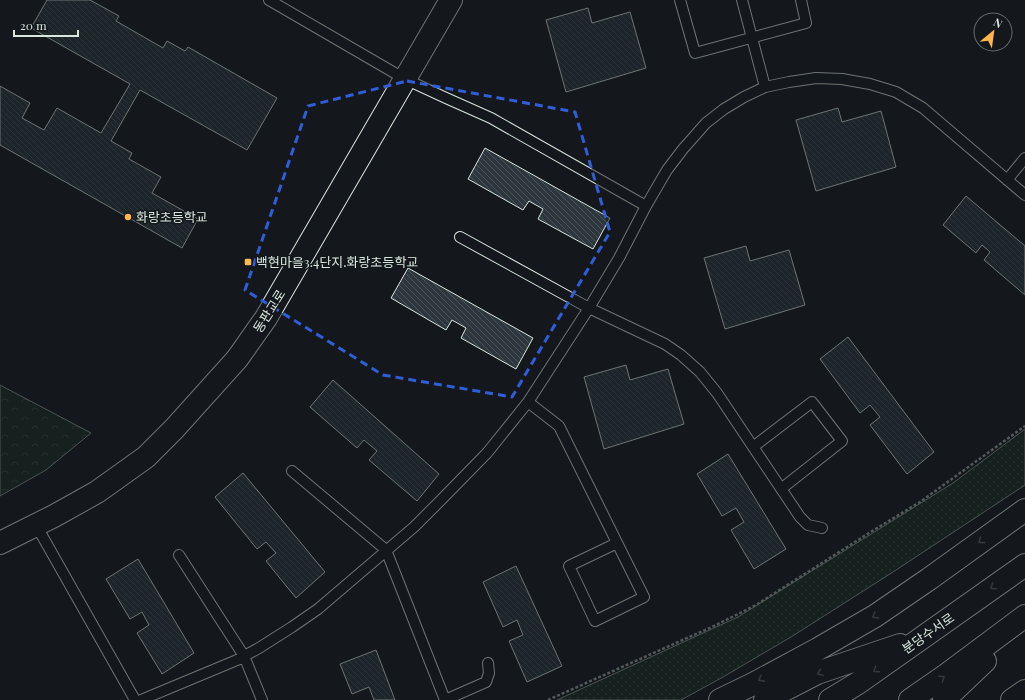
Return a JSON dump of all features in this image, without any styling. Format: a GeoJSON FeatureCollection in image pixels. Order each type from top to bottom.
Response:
{"type":"FeatureCollection","features":[{"type":"Feature","properties":{"kind":"main road","name":"동판교로"},"geometry":{"type":"LineString","coordinates":[[0,543],[54,516],[97,492],[146,457],[174,429],[237,359],[266,318],[451,0]]}},
{"type":"Feature","properties":{"kind":"main road"},"geometry":{"type":"LineString","coordinates":[[720,700],[818,649],[875,616],[1021,514]]}},
{"type":"Feature","properties":{"kind":"main road","name":"분당수서로"},"geometry":{"type":"LineString","coordinates":[[830,700],[858,683],[1025,565]]}},
{"type":"Feature","properties":{"kind":"main road"},"geometry":{"type":"LineString","coordinates":[[910,700],[1025,616]]}},
{"type":"Feature","properties":{"kind":"main road"},"geometry":{"type":"LineString","coordinates":[[944,700],[1025,623]]}},
{"type":"Feature","properties":{"kind":"main road"},"geometry":{"type":"LineString","coordinates":[[765,700],[817,673],[923,637]]}},
{"type":"Feature","properties":{"kind":"main road"},"geometry":{"type":"LineString","coordinates":[[1012,700],[1025,691]]}},
{"type":"Feature","properties":{"kind":"lane"},"geometry":{"type":"LineString","coordinates":[[269,0],[405,79],[491,118],[646,206]]}},
{"type":"Feature","properties":{"kind":"lane"},"geometry":{"type":"LineString","coordinates":[[680,0],[695,53],[806,23],[801,0]]}},
{"type":"Feature","properties":{"kind":"lane"},"geometry":{"type":"LineString","coordinates":[[742,0],[765,88]]}},
{"type":"Feature","properties":{"kind":"lane"},"geometry":{"type":"LineString","coordinates":[[141,700],[244,656],[279,636],[318,609],[414,527],[487,453],[528,402],[589,308],[619,258],[667,170],[682,149],[706,123],[724,109],[744,97],[765,88],[789,82],[816,78],[842,79],[870,84],[896,92],[923,108],[1025,195]]}},
{"type":"Feature","properties":{"kind":"lane"},"geometry":{"type":"LineString","coordinates":[[1006,180],[1025,158]]}},
{"type":"Feature","properties":{"kind":"lane"},"geometry":{"type":"LineString","coordinates":[[460,237],[589,308],[665,344],[681,355],[700,372],[717,393],[800,516],[808,525],[822,528]]}},
{"type":"Feature","properties":{"kind":"lane"},"geometry":{"type":"LineString","coordinates":[[528,402],[559,426],[644,597],[595,621],[569,566],[617,543]]}},
{"type":"Feature","properties":{"kind":"lane"},"geometry":{"type":"LineString","coordinates":[[753,447],[812,402],[842,441],[781,489]]}},
{"type":"Feature","properties":{"kind":"lane"},"geometry":{"type":"LineString","coordinates":[[292,471],[386,550],[445,700],[486,682],[489,673],[488,663]]}},
{"type":"Feature","properties":{"kind":"lane"},"geometry":{"type":"LineString","coordinates":[[36,525],[135,700]]}},
{"type":"Feature","properties":{"kind":"lane"},"geometry":{"type":"LineString","coordinates":[[179,555],[244,656],[262,700]]}},
{"type":"Feature","properties":{"kind":"path"},"geometry":{"type":"LineString","coordinates":[[548,700],[707,629],[756,605],[920,502],[1025,426]]}},
{"type":"Feature","properties":{"kind":"highlighted area"},"geometry":{"type":"Polygon","coordinates":[[[407,81],[575,112],[610,232],[512,397],[383,375],[245,290],[308,106],[407,81]]]}},
{"type":"Feature","properties":{"kind":"green space"},"geometry":{"type":"Polygon","coordinates":[[[0,385],[91,433],[46,470],[0,496],[0,385]]]}},
{"type":"Feature","properties":{"kind":"green space"},"geometry":{"type":"Polygon","coordinates":[[[1025,429],[1025,485],[791,637],[723,677],[681,700],[557,700],[738,617],[953,483],[1025,429]]]}},
{"type":"Feature","properties":{"kind":"building"},"geometry":{"type":"Polygon","coordinates":[[[47,0],[90,0],[119,16],[116,21],[163,48],[167,41],[185,51],[188,47],[277,98],[247,150],[140,90],[111,141],[132,153],[129,159],[161,177],[152,193],[198,219],[182,248],[0,145],[0,86],[30,103],[22,118],[44,130],[57,108],[101,133],[130,84],[31,28],[47,0]]]}},
{"type":"Feature","properties":{"kind":"building"},"geometry":{"type":"Polygon","coordinates":[[[588,8],[592,23],[630,12],[646,68],[566,92],[546,20],[588,8]]]}},
{"type":"Feature","properties":{"kind":"building"},"geometry":{"type":"Polygon","coordinates":[[[838,108],[842,122],[881,111],[896,167],[816,191],[796,120],[838,108]]]}},
{"type":"Feature","properties":{"kind":"building"},"geometry":{"type":"Polygon","coordinates":[[[485,148],[610,218],[593,249],[538,219],[543,209],[529,201],[523,210],[468,179],[485,148]]]}},
{"type":"Feature","properties":{"kind":"building"},"geometry":{"type":"Polygon","coordinates":[[[966,196],[1025,246],[1025,295],[984,260],[990,252],[982,245],[976,253],[943,225],[966,196]]]}},
{"type":"Feature","properties":{"kind":"building"},"geometry":{"type":"Polygon","coordinates":[[[746,246],[750,261],[789,250],[805,305],[725,329],[704,258],[746,246]]]}},
{"type":"Feature","properties":{"kind":"building"},"geometry":{"type":"Polygon","coordinates":[[[408,268],[533,338],[516,369],[461,338],[466,328],[452,320],[446,330],[391,298],[408,268]]]}},
{"type":"Feature","properties":{"kind":"building"},"geometry":{"type":"Polygon","coordinates":[[[848,337],[934,452],[907,474],[870,425],[880,417],[870,405],[860,413],[820,359],[848,337]]]}},
{"type":"Feature","properties":{"kind":"building"},"geometry":{"type":"Polygon","coordinates":[[[626,365],[630,380],[668,369],[684,424],[604,449],[584,377],[626,365]]]}},
{"type":"Feature","properties":{"kind":"building"},"geometry":{"type":"Polygon","coordinates":[[[333,380],[439,474],[417,501],[369,460],[377,451],[364,440],[357,448],[310,407],[333,380]]]}},
{"type":"Feature","properties":{"kind":"building"},"geometry":{"type":"Polygon","coordinates":[[[728,454],[786,549],[754,569],[731,530],[744,522],[736,508],[722,516],[697,474],[728,454]]]}},
{"type":"Feature","properties":{"kind":"building"},"geometry":{"type":"Polygon","coordinates":[[[243,473],[325,572],[296,598],[266,561],[276,553],[266,542],[257,549],[215,497],[243,473]]]}},
{"type":"Feature","properties":{"kind":"building"},"geometry":{"type":"Polygon","coordinates":[[[138,559],[194,653],[162,674],[137,633],[149,625],[142,612],[130,619],[106,579],[138,559]]]}},
{"type":"Feature","properties":{"kind":"building"},"geometry":{"type":"Polygon","coordinates":[[[516,566],[562,666],[527,682],[509,641],[523,635],[517,620],[503,627],[483,582],[516,566]]]}},
{"type":"Feature","properties":{"kind":"building"},"geometry":{"type":"Polygon","coordinates":[[[376,650],[395,700],[374,700],[369,687],[352,694],[340,664],[376,650]]]}},
{"type":"Feature","properties":{"kind":"place","name":"화랑초등학교"},"geometry":{"type":"Point","coordinates":[128,217]}},
{"type":"Feature","properties":{"kind":"place","name":"백현마을3.4단지.화랑초등학교"},"geometry":{"type":"Point","coordinates":[248,262]}}]}
